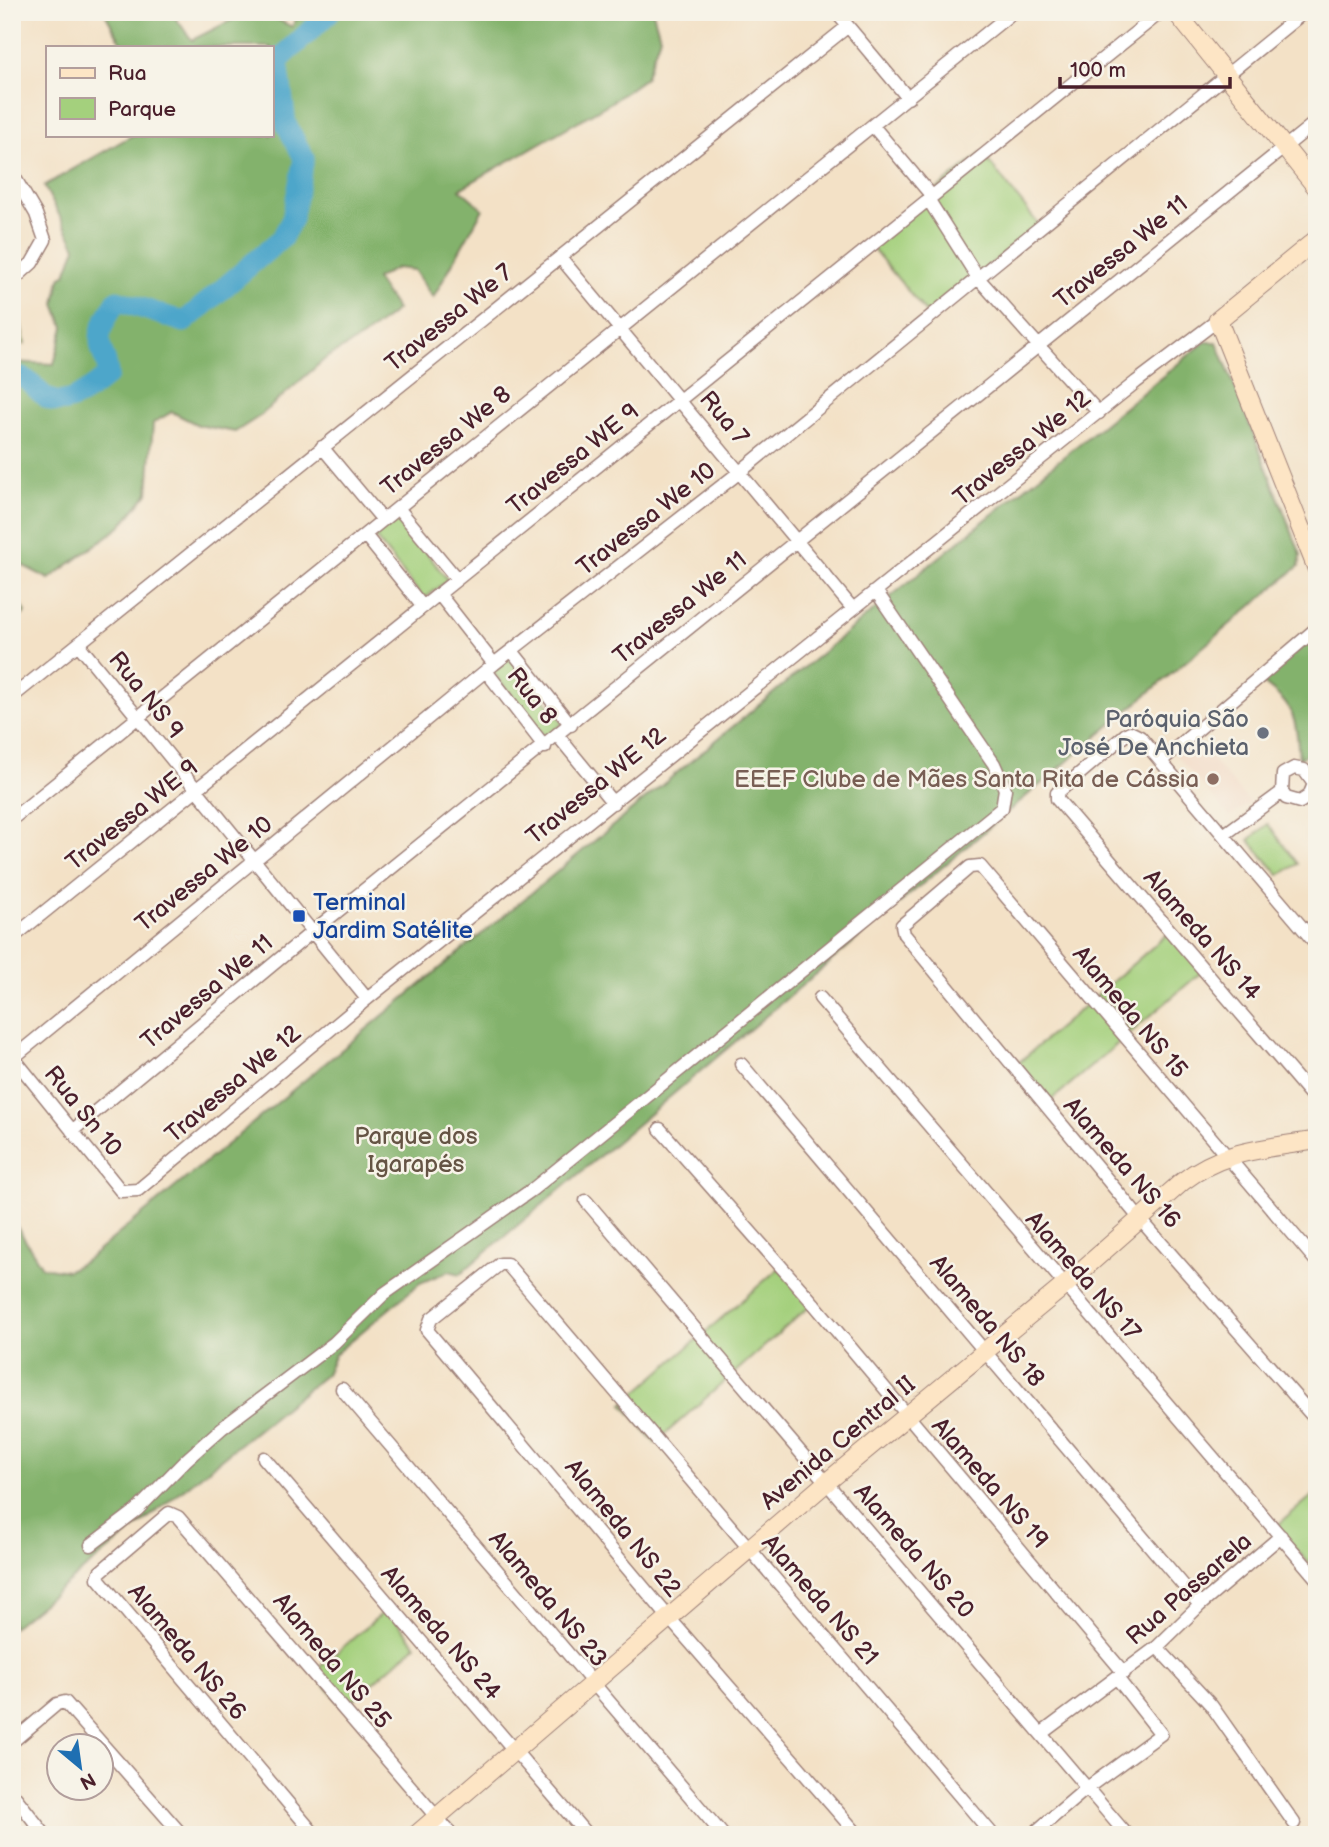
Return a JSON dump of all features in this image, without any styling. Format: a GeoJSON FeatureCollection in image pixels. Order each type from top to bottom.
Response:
{"type":"FeatureCollection","features":[{"type":"Feature","properties":{"kind":"street"},"geometry":{"type":"LineString","coordinates":[[836,12],[908,98],[1013,12]]}},
{"type":"Feature","properties":{"kind":"street","name":"Travessa WE 9"},"geometry":{"type":"LineString","coordinates":[[12,938],[1161,12]]}},
{"type":"Feature","properties":{"kind":"street"},"geometry":{"type":"LineString","coordinates":[[1176,12],[1317,188]]}},
{"type":"Feature","properties":{"kind":"street","name":"Travessa We 10"},"geometry":{"type":"LineString","coordinates":[[13,1057],[490,667],[741,471],[1304,12]]}},
{"type":"Feature","properties":{"kind":"street","name":"Travessa We 7"},"geometry":{"type":"LineString","coordinates":[[78,644],[847,27]]}},
{"type":"Feature","properties":{"kind":"street","name":"Travessa We 8"},"geometry":{"type":"LineString","coordinates":[[12,819],[620,326],[908,98]]}},
{"type":"Feature","properties":{"kind":"street","name":"Travessa We 11"},"geometry":{"type":"LineString","coordinates":[[72,1131],[312,932],[545,747],[795,541],[1317,121]]}},
{"type":"Feature","properties":{"kind":"street"},"geometry":{"type":"LineString","coordinates":[[873,126],[930,197],[978,278],[1041,345],[1099,413]]}},
{"type":"Feature","properties":{"kind":"street"},"geometry":{"type":"LineString","coordinates":[[12,281],[32,263],[45,240],[36,214],[13,177]]}},
{"type":"Feature","properties":{"kind":"street"},"geometry":{"type":"LineString","coordinates":[[1317,239],[1218,320],[1317,569]]}},
{"type":"Feature","properties":{"kind":"street","name":"Rua 7"},"geometry":{"type":"LineString","coordinates":[[560,257],[741,471],[795,541],[853,609]]}},
{"type":"Feature","properties":{"kind":"street","name":"Travessa We 12"},"geometry":{"type":"LineString","coordinates":[[853,609],[1218,320]]}},
{"type":"Feature","properties":{"kind":"street"},"geometry":{"type":"LineString","coordinates":[[322,447],[383,520]]}},
{"type":"Feature","properties":{"kind":"street"},"geometry":{"type":"LineString","coordinates":[[398,508],[457,579]]}},
{"type":"Feature","properties":{"kind":"street"},"geometry":{"type":"LineString","coordinates":[[365,535],[423,607]]}},
{"type":"Feature","properties":{"kind":"street"},"geometry":{"type":"LineString","coordinates":[[91,1545],[137,1510],[222,1428],[334,1343],[384,1294],[533,1189],[1002,808],[1005,789],[994,764],[876,591]]}},
{"type":"Feature","properties":{"kind":"street","name":"Rua 8"},"geometry":{"type":"LineString","coordinates":[[439,594],[545,747]]}},
{"type":"Feature","properties":{"kind":"street","name":"Travessa WE 12"},"geometry":{"type":"LineString","coordinates":[[367,999],[853,609]]}},
{"type":"Feature","properties":{"kind":"street"},"geometry":{"type":"LineString","coordinates":[[1317,628],[1161,761],[1317,944]]}},
{"type":"Feature","properties":{"kind":"street"},"geometry":{"type":"LineString","coordinates":[[12,697],[78,644]]}},
{"type":"Feature","properties":{"kind":"street","name":"Rua NS 9"},"geometry":{"type":"LineString","coordinates":[[78,644],[367,999]]}},
{"type":"Feature","properties":{"kind":"street","name":"Rua 8"},"geometry":{"type":"LineString","coordinates":[[512,651],[571,725]]}},
{"type":"Feature","properties":{"kind":"street","name":"Alameda NS 14"},"geometry":{"type":"LineString","coordinates":[[1161,761],[1140,737],[1128,733],[1056,796],[1317,1102]]}},
{"type":"Feature","properties":{"kind":"street","name":"Rua 8"},"geometry":{"type":"LineString","coordinates":[[558,736],[613,803]]}},
{"type":"Feature","properties":{"kind":"street"},"geometry":{"type":"LineString","coordinates":[[1286,766],[1313,773],[1314,784],[1310,796],[1300,802],[1292,801],[1282,792],[1286,766]]}},
{"type":"Feature","properties":{"kind":"street"},"geometry":{"type":"LineString","coordinates":[[1224,834],[1282,792]]}},
{"type":"Feature","properties":{"kind":"street","name":"Alameda NS 15"},"geometry":{"type":"LineString","coordinates":[[901,927],[970,867],[980,866],[1224,1156],[1317,1262]]}},
{"type":"Feature","properties":{"kind":"street","name":"Alameda NS 16"},"geometry":{"type":"LineString","coordinates":[[901,927],[1140,1219],[1317,1421]]}},
{"type":"Feature","properties":{"kind":"street","name":"Alameda NS 17"},"geometry":{"type":"LineString","coordinates":[[820,998],[1064,1286],[1316,1576]]}},
{"type":"Feature","properties":{"kind":"street","name":"Travessa We 12"},"geometry":{"type":"LineString","coordinates":[[121,1191],[131,1192],[144,1185],[367,999]]}},
{"type":"Feature","properties":{"kind":"street","name":"Rua Sn 10"},"geometry":{"type":"LineString","coordinates":[[13,1057],[121,1191]]}},
{"type":"Feature","properties":{"kind":"street","name":"Alameda NS 18"},"geometry":{"type":"LineString","coordinates":[[741,1064],[1200,1605]]}},
{"type":"Feature","properties":{"kind":"street","name":"Alameda NS 19"},"geometry":{"type":"LineString","coordinates":[[660,1129],[814,1304],[1120,1676],[1161,1734],[1087,1788]]}},
{"type":"Feature","properties":{"kind":"street","name":"Avenida Central II"},"geometry":{"type":"LineString","coordinates":[[415,1835],[827,1482],[907,1419],[1200,1168],[1224,1156],[1317,1140]]}},
{"type":"Feature","properties":{"kind":"street","name":"Alameda NS 20"},"geometry":{"type":"LineString","coordinates":[[586,1201],[1042,1733],[1126,1835]]}},
{"type":"Feature","properties":{"kind":"street","name":"Alameda NS 22"},"geometry":{"type":"LineString","coordinates":[[508,1265],[499,1265],[442,1309],[429,1321],[427,1330],[670,1619],[858,1835]]}},
{"type":"Feature","properties":{"kind":"street","name":"Alameda NS 21"},"geometry":{"type":"LineString","coordinates":[[508,1265],[993,1835]]}},
{"type":"Feature","properties":{"kind":"street","name":"Alameda NS 23"},"geometry":{"type":"LineString","coordinates":[[342,1388],[723,1835]]}},
{"type":"Feature","properties":{"kind":"street","name":"Alameda NS 24"},"geometry":{"type":"LineString","coordinates":[[264,1458],[587,1835]]}},
{"type":"Feature","properties":{"kind":"street","name":"Alameda NS 26"},"geometry":{"type":"LineString","coordinates":[[178,1517],[172,1512],[166,1514],[100,1572],[98,1578],[315,1835]]}},
{"type":"Feature","properties":{"kind":"street","name":"Alameda NS 25"},"geometry":{"type":"LineString","coordinates":[[178,1517],[452,1835]]}},
{"type":"Feature","properties":{"kind":"street","name":"Rua Passarela"},"geometry":{"type":"LineString","coordinates":[[1042,1733],[1157,1647],[1200,1605],[1281,1536]]}},
{"type":"Feature","properties":{"kind":"street"},"geometry":{"type":"LineString","coordinates":[[1157,1647],[1211,1705],[1294,1824]]}},
{"type":"Feature","properties":{"kind":"street"},"geometry":{"type":"LineString","coordinates":[[12,1742],[57,1704],[65,1702],[182,1835]]}},
{"type":"Feature","properties":{"kind":"street"},"geometry":{"type":"LineString","coordinates":[[1032,1835],[1087,1788]]}},
{"type":"Feature","properties":{"kind":"street"},"geometry":{"type":"LineString","coordinates":[[12,1793],[45,1835]]}},
{"type":"Feature","properties":{"kind":"shaded area"},"geometry":{"type":"Polygon","coordinates":[[[1193,737],[1250,803],[1230,817],[1174,753],[1193,737]]]}},
{"type":"Feature","properties":{"kind":"green space"},"geometry":{"type":"Polygon","coordinates":[[[104,12],[171,12],[192,40],[248,12],[263,12],[292,27],[300,12],[653,12],[660,37],[645,78],[610,103],[460,189],[483,209],[433,298],[414,270],[396,268],[376,279],[397,310],[363,337],[326,358],[260,416],[235,432],[198,425],[172,412],[153,423],[148,493],[120,527],[49,579],[20,564],[12,568],[12,362],[54,364],[64,327],[55,304],[60,278],[66,274],[76,247],[44,186],[131,136],[273,136],[273,46],[123,46],[104,12]]]}},
{"type":"Feature","properties":{"kind":"green space"},"geometry":{"type":"Polygon","coordinates":[[[982,153],[1039,225],[928,315],[869,244],[982,153]]]}},
{"type":"Feature","properties":{"kind":"green space"},"geometry":{"type":"Polygon","coordinates":[[[19,314],[25,344],[12,346],[12,315],[19,314]]]}},
{"type":"Feature","properties":{"kind":"green space","name":"Parque dos Igarapés"},"geometry":{"type":"Polygon","coordinates":[[[1205,342],[1217,342],[1301,555],[1299,566],[460,1274],[449,1271],[420,1283],[335,1354],[326,1374],[12,1628],[12,1219],[42,1267],[67,1271],[87,1260],[863,619],[1205,342]]]}},
{"type":"Feature","properties":{"kind":"green space"},"geometry":{"type":"Polygon","coordinates":[[[398,517],[448,580],[424,599],[374,536],[398,517]]]}},
{"type":"Feature","properties":{"kind":"green space"},"geometry":{"type":"Polygon","coordinates":[[[12,591],[26,612],[12,624],[12,591]]]}},
{"type":"Feature","properties":{"kind":"green space"},"geometry":{"type":"Polygon","coordinates":[[[1317,635],[1317,747],[1299,759],[1295,722],[1287,705],[1259,680],[1317,635]]]}},
{"type":"Feature","properties":{"kind":"green space"},"geometry":{"type":"Polygon","coordinates":[[[511,656],[563,723],[545,738],[492,671],[511,656]]]}},
{"type":"Feature","properties":{"kind":"green space"},"geometry":{"type":"Polygon","coordinates":[[[1268,824],[1298,864],[1279,875],[1249,840],[1268,824]]]}},
{"type":"Feature","properties":{"kind":"green space"},"geometry":{"type":"Polygon","coordinates":[[[1171,931],[1204,970],[1047,1104],[1016,1065],[1171,931]]]}},
{"type":"Feature","properties":{"kind":"green space"},"geometry":{"type":"Polygon","coordinates":[[[779,1268],[811,1305],[655,1443],[623,1404],[779,1268]]]}},
{"type":"Feature","properties":{"kind":"green space"},"geometry":{"type":"Polygon","coordinates":[[[1317,1492],[1317,1571],[1274,1528],[1317,1492]]]}},
{"type":"Feature","properties":{"kind":"green space"},"geometry":{"type":"Polygon","coordinates":[[[387,1609],[416,1645],[344,1708],[314,1672],[387,1609]]]}},
{"type":"Feature","properties":{"kind":"waterway"},"geometry":{"type":"LineString","coordinates":[[12,377],[24,379],[44,396],[56,401],[80,395],[108,375],[100,339],[103,325],[117,300],[184,322],[282,238],[292,219],[304,158],[286,124],[278,61],[330,12]]}},
{"type":"Feature","properties":{"kind":"place","name":"Paróquia São José De Anchieta"},"geometry":{"type":"Point","coordinates":[1263,733]}},
{"type":"Feature","properties":{"kind":"place","name":"EEEF Clube de Mães Santa Rita de Cássia"},"geometry":{"type":"Point","coordinates":[1213,779]}},
{"type":"Feature","properties":{"kind":"place","name":"Terminal Jardim Satélite"},"geometry":{"type":"Point","coordinates":[299,916]}}]}
